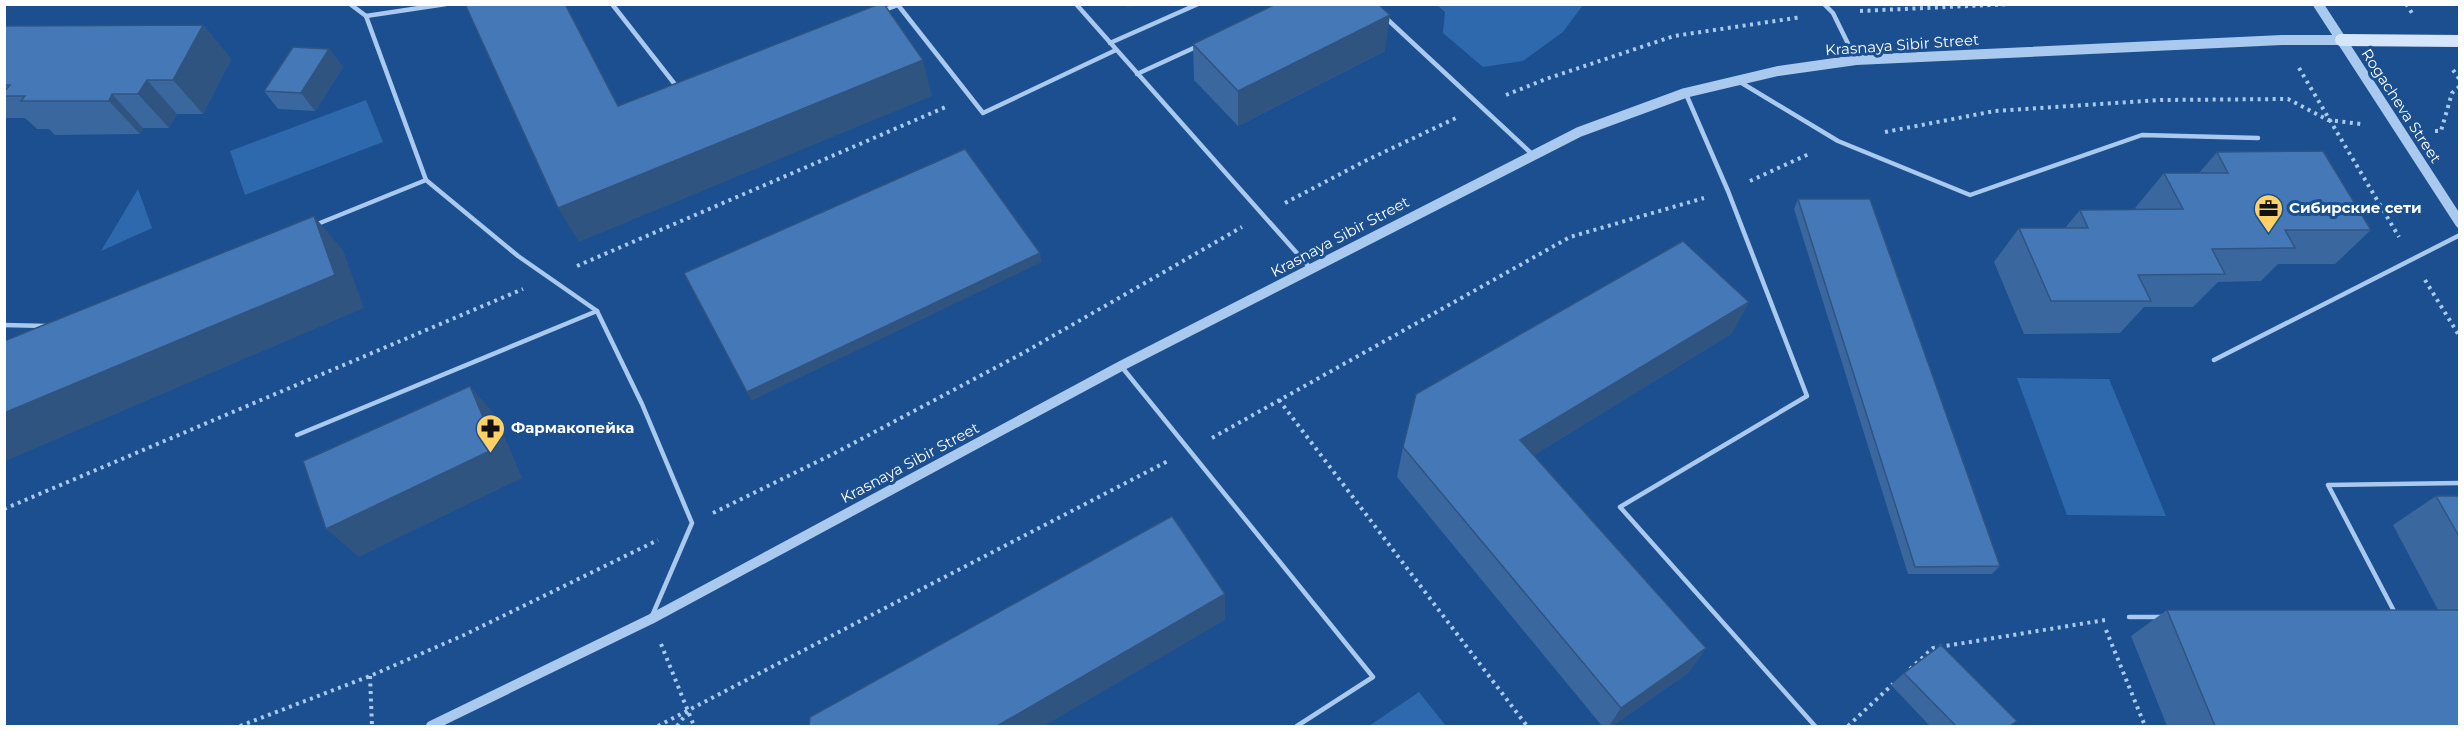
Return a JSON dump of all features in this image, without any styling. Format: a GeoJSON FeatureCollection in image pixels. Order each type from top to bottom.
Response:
{"type":"FeatureCollection","features":[{"type":"Feature","properties":{"kind":"main road"},"geometry":{"type":"LineString","coordinates":[[2341,40],[2460,41]]}},
{"type":"Feature","properties":{"kind":"street","name":"Rogacheva Street"},"geometry":{"type":"LineString","coordinates":[[2318,4],[2460,223]]}},
{"type":"Feature","properties":{"kind":"street","name":"Krasnaya Sibir Street"},"geometry":{"type":"LineString","coordinates":[[431,726],[651,619],[1121,366],[1533,155],[1579,132],[1685,93],[1778,71],[1856,60],[2282,40],[2341,40]]}},
{"type":"Feature","properties":{"kind":"lane"},"geometry":{"type":"LineString","coordinates":[[350,4],[366,16],[426,180],[518,256],[597,311],[642,404],[692,523],[651,619]]}},
{"type":"Feature","properties":{"kind":"lane"},"geometry":{"type":"LineString","coordinates":[[366,16],[446,4]]}},
{"type":"Feature","properties":{"kind":"lane"},"geometry":{"type":"LineString","coordinates":[[612,4],[676,87],[687,83]]}},
{"type":"Feature","properties":{"kind":"lane"},"geometry":{"type":"LineString","coordinates":[[1076,4],[1311,269]]}},
{"type":"Feature","properties":{"kind":"lane"},"geometry":{"type":"LineString","coordinates":[[1110,43],[1198,4]]}},
{"type":"Feature","properties":{"kind":"lane"},"geometry":{"type":"LineString","coordinates":[[1824,4],[1833,13],[1856,60]]}},
{"type":"Feature","properties":{"kind":"lane"},"geometry":{"type":"LineString","coordinates":[[876,13],[898,5],[983,113],[1116,50]]}},
{"type":"Feature","properties":{"kind":"lane"},"geometry":{"type":"LineString","coordinates":[[1380,12],[1533,155]]}},
{"type":"Feature","properties":{"kind":"lane"},"geometry":{"type":"LineString","coordinates":[[1137,74],[1203,44]]}},
{"type":"Feature","properties":{"kind":"lane"},"geometry":{"type":"LineString","coordinates":[[1738,81],[1838,141],[1970,195],[2142,135],[2258,138]]}},
{"type":"Feature","properties":{"kind":"lane"},"geometry":{"type":"LineString","coordinates":[[1685,93],[1728,191],[1807,396],[1620,507],[1815,726]]}},
{"type":"Feature","properties":{"kind":"lane"},"geometry":{"type":"LineString","coordinates":[[312,226],[426,180]]}},
{"type":"Feature","properties":{"kind":"lane"},"geometry":{"type":"LineString","coordinates":[[2214,360],[2460,235]]}},
{"type":"Feature","properties":{"kind":"lane"},"geometry":{"type":"LineString","coordinates":[[297,435],[597,311]]}},
{"type":"Feature","properties":{"kind":"lane"},"geometry":{"type":"LineString","coordinates":[[4,326],[51,326]]}},
{"type":"Feature","properties":{"kind":"lane"},"geometry":{"type":"LineString","coordinates":[[1121,366],[1373,677],[1296,726]]}},
{"type":"Feature","properties":{"kind":"lane"},"geometry":{"type":"LineString","coordinates":[[2385,616],[2396,616],[2328,485],[2460,483]]}},
{"type":"Feature","properties":{"kind":"lane"},"geometry":{"type":"LineString","coordinates":[[2129,617],[2176,617]]}},
{"type":"Feature","properties":{"kind":"path"},"geometry":{"type":"LineString","coordinates":[[240,726],[370,676],[464,636],[835,453],[1025,352],[1263,215],[1365,161],[1480,106],[1546,79],[1674,36],[1833,13],[2012,4]]}},
{"type":"Feature","properties":{"kind":"path"},"geometry":{"type":"LineString","coordinates":[[2282,40],[2460,338]]}},
{"type":"Feature","properties":{"kind":"path"},"geometry":{"type":"LineString","coordinates":[[2452,93],[2460,93]]}},
{"type":"Feature","properties":{"kind":"path"},"geometry":{"type":"LineString","coordinates":[[4,509],[549,278],[970,96]]}},
{"type":"Feature","properties":{"kind":"path"},"geometry":{"type":"LineString","coordinates":[[658,726],[1189,450],[1570,237],[1728,191]]}},
{"type":"Feature","properties":{"kind":"path"},"geometry":{"type":"LineString","coordinates":[[1279,400],[1527,726]]}},
{"type":"Feature","properties":{"kind":"path"},"geometry":{"type":"LineString","coordinates":[[1907,671],[1933,648],[2129,617]]}},
{"type":"Feature","properties":{"kind":"path"},"geometry":{"type":"LineString","coordinates":[[651,619],[694,726]]}},
{"type":"Feature","properties":{"kind":"path"},"geometry":{"type":"LineString","coordinates":[[2102,621],[2145,726]]}},
{"type":"Feature","properties":{"kind":"path"},"geometry":{"type":"LineString","coordinates":[[370,676],[372,726]]}},
{"type":"Feature","properties":{"kind":"path"},"geometry":{"type":"LineString","coordinates":[[1848,726],[1899,679]]}},
{"type":"Feature","properties":{"kind":"path"},"geometry":{"type":"LineString","coordinates":[[677,726],[688,711]]}},
{"type":"Feature","properties":{"kind":"shaded area"},"geometry":{"type":"Polygon","coordinates":[[[1437,5],[1583,5],[1563,32],[1523,61],[1483,67],[1443,33],[1445,12],[1437,5]]]}},
{"type":"Feature","properties":{"kind":"shaded area"},"geometry":{"type":"Polygon","coordinates":[[[366,100],[383,142],[245,195],[230,151],[366,100]]]}},
{"type":"Feature","properties":{"kind":"shaded area"},"geometry":{"type":"Polygon","coordinates":[[[138,189],[152,228],[101,251],[138,189]]]}},
{"type":"Feature","properties":{"kind":"shaded area"},"geometry":{"type":"Polygon","coordinates":[[[2017,378],[2109,379],[2166,516],[2067,515],[2017,378]]]}},
{"type":"Feature","properties":{"kind":"shaded area"},"geometry":{"type":"Polygon","coordinates":[[[1419,692],[1446,726],[1369,726],[1419,692]]]}},
{"type":"Feature","properties":{"kind":"building"},"geometry":{"type":"Polygon","coordinates":[[[465,4],[565,4],[618,106],[879,4],[884,4],[923,60],[558,208],[465,4]]]}},
{"type":"Feature","properties":{"kind":"building"},"geometry":{"type":"Polygon","coordinates":[[[1276,4],[1378,4],[1390,15],[1238,91],[1193,44],[1276,4]]]}},
{"type":"Feature","properties":{"kind":"building"},"geometry":{"type":"Polygon","coordinates":[[[203,25],[173,80],[147,80],[138,94],[112,94],[109,101],[21,101],[25,96],[4,96],[4,92],[10,85],[4,85],[4,26],[203,25]]]}},
{"type":"Feature","properties":{"kind":"building"},"geometry":{"type":"Polygon","coordinates":[[[293,47],[329,49],[301,93],[264,91],[293,47]]]}},
{"type":"Feature","properties":{"kind":"building"},"geometry":{"type":"Polygon","coordinates":[[[965,149],[1040,253],[747,392],[684,273],[965,149]]]}},
{"type":"Feature","properties":{"kind":"building"},"geometry":{"type":"Polygon","coordinates":[[[2323,151],[2371,230],[2285,230],[2295,248],[2212,249],[2225,274],[2138,275],[2151,301],[2051,301],[2019,228],[2088,228],[2080,210],[2183,209],[2164,173],[2228,173],[2217,152],[2323,151]]]}},
{"type":"Feature","properties":{"kind":"building"},"geometry":{"type":"Polygon","coordinates":[[[1798,199],[1870,199],[2000,566],[1915,567],[1798,199]]]}},
{"type":"Feature","properties":{"kind":"building"},"geometry":{"type":"Polygon","coordinates":[[[314,216],[335,275],[4,413],[4,341],[314,216]]]}},
{"type":"Feature","properties":{"kind":"building"},"geometry":{"type":"Polygon","coordinates":[[[1683,241],[1749,302],[1520,440],[1706,648],[1621,708],[1403,447],[1416,394],[1683,241]]]}},
{"type":"Feature","properties":{"kind":"building"},"geometry":{"type":"Polygon","coordinates":[[[470,386],[496,448],[326,529],[303,461],[470,386]]]}},
{"type":"Feature","properties":{"kind":"building"},"geometry":{"type":"Polygon","coordinates":[[[2436,496],[2460,496],[2460,538],[2436,496]]]}},
{"type":"Feature","properties":{"kind":"building"},"geometry":{"type":"Polygon","coordinates":[[[1172,516],[1225,594],[997,726],[809,726],[810,717],[1172,516]]]}},
{"type":"Feature","properties":{"kind":"building"},"geometry":{"type":"Polygon","coordinates":[[[2167,610],[2460,610],[2460,726],[2215,726],[2167,610]]]}},
{"type":"Feature","properties":{"kind":"building"},"geometry":{"type":"Polygon","coordinates":[[[1941,645],[2017,721],[2010,726],[1956,726],[1904,673],[1941,645]]]}},
{"type":"Feature","properties":{"kind":"place","name":"Сибирские сети"},"geometry":{"type":"Point","coordinates":[2268,234]}},
{"type":"Feature","properties":{"kind":"place","name":"Фармакопейка"},"geometry":{"type":"Point","coordinates":[490,454]}}]}
